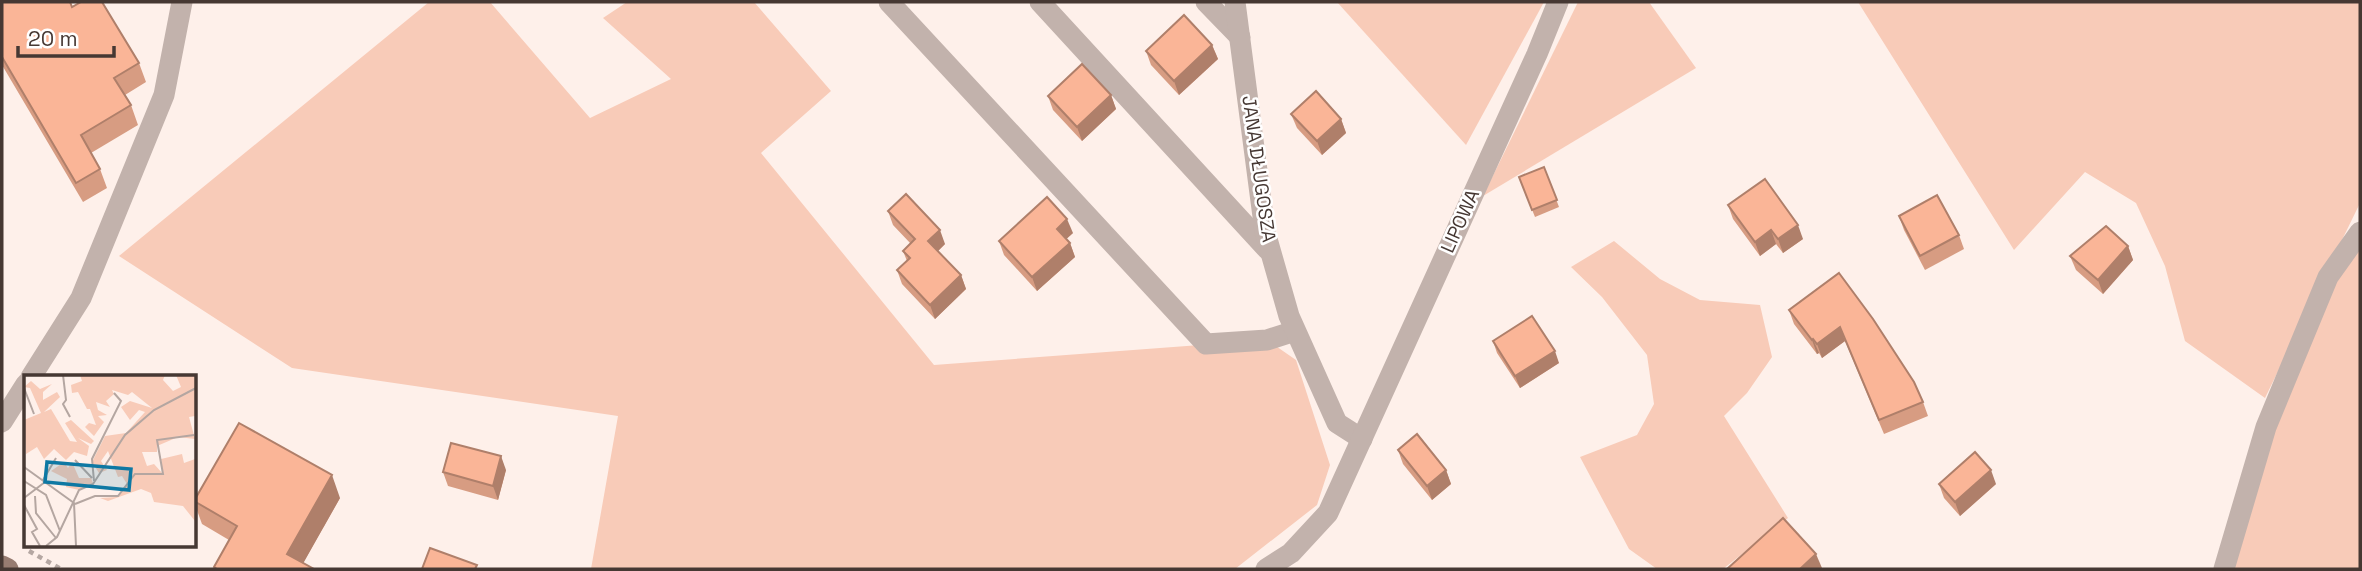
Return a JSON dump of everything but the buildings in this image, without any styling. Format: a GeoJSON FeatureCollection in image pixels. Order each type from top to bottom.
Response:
{"type":"FeatureCollection","features":[{"type":"Feature","properties":{"kind":"main road"},"geometry":{"type":"LineString","coordinates":[[2,566],[8,569]]}},
{"type":"Feature","properties":{"kind":"street"},"geometry":{"type":"LineString","coordinates":[[32,375],[81,298],[164,95],[182,2]]}},
{"type":"Feature","properties":{"kind":"street"},"geometry":{"type":"LineString","coordinates":[[889,2],[1206,344],[1267,340],[1295,331]]}},
{"type":"Feature","properties":{"kind":"street"},"geometry":{"type":"LineString","coordinates":[[1040,2],[1271,254]]}},
{"type":"Feature","properties":{"kind":"street"},"geometry":{"type":"LineString","coordinates":[[1206,2],[1240,37]]}},
{"type":"Feature","properties":{"kind":"street","name":"JANA DŁUGOSZA"},"geometry":{"type":"LineString","coordinates":[[1235,2],[1265,232],[1289,316],[1337,423],[1362,439]]}},
{"type":"Feature","properties":{"kind":"street","name":"LIPOWA"},"geometry":{"type":"LineString","coordinates":[[1362,439],[1537,54],[1558,2]]}},
{"type":"Feature","properties":{"kind":"street"},"geometry":{"type":"LineString","coordinates":[[2224,569],[2266,427],[2328,277],[2360,232]]}},
{"type":"Feature","properties":{"kind":"street"},"geometry":{"type":"LineString","coordinates":[[2,422],[24,387]]}},
{"type":"Feature","properties":{"kind":"street"},"geometry":{"type":"LineString","coordinates":[[1266,569],[1291,553],[1328,513],[1362,439]]}},
{"type":"Feature","properties":{"kind":"shaded area"},"geometry":{"type":"Polygon","coordinates":[[[429,2],[490,2],[590,118],[671,79],[603,18],[627,2],[754,2],[831,91],[761,153],[934,365],[1267,340],[1296,360],[1330,465],[1317,505],[1235,569],[591,569],[618,416],[292,368],[119,256],[429,2]]]}},
{"type":"Feature","properties":{"kind":"shaded area"},"geometry":{"type":"Polygon","coordinates":[[[1337,2],[1544,2],[1466,145],[1337,2]]]}},
{"type":"Feature","properties":{"kind":"shaded area"},"geometry":{"type":"Polygon","coordinates":[[[1578,2],[1649,2],[1696,68],[1483,196],[1578,2]]]}},
{"type":"Feature","properties":{"kind":"shaded area"},"geometry":{"type":"Polygon","coordinates":[[[1858,2],[2360,2],[2360,203],[2265,398],[2185,341],[2165,266],[2136,203],[2085,172],[2014,250],[1858,2]]]}},
{"type":"Feature","properties":{"kind":"shaded area"},"geometry":{"type":"Polygon","coordinates":[[[2360,237],[2360,569],[2227,569],[2268,429],[2331,279],[2360,237]]]}},
{"type":"Feature","properties":{"kind":"shaded area"},"geometry":{"type":"Polygon","coordinates":[[[1614,241],[1660,279],[1700,300],[1760,305],[1772,357],[1747,393],[1724,416],[1788,518],[1723,569],[1657,569],[1629,549],[1580,457],[1637,435],[1654,404],[1647,355],[1602,297],[1571,267],[1614,241]]]}}]}
